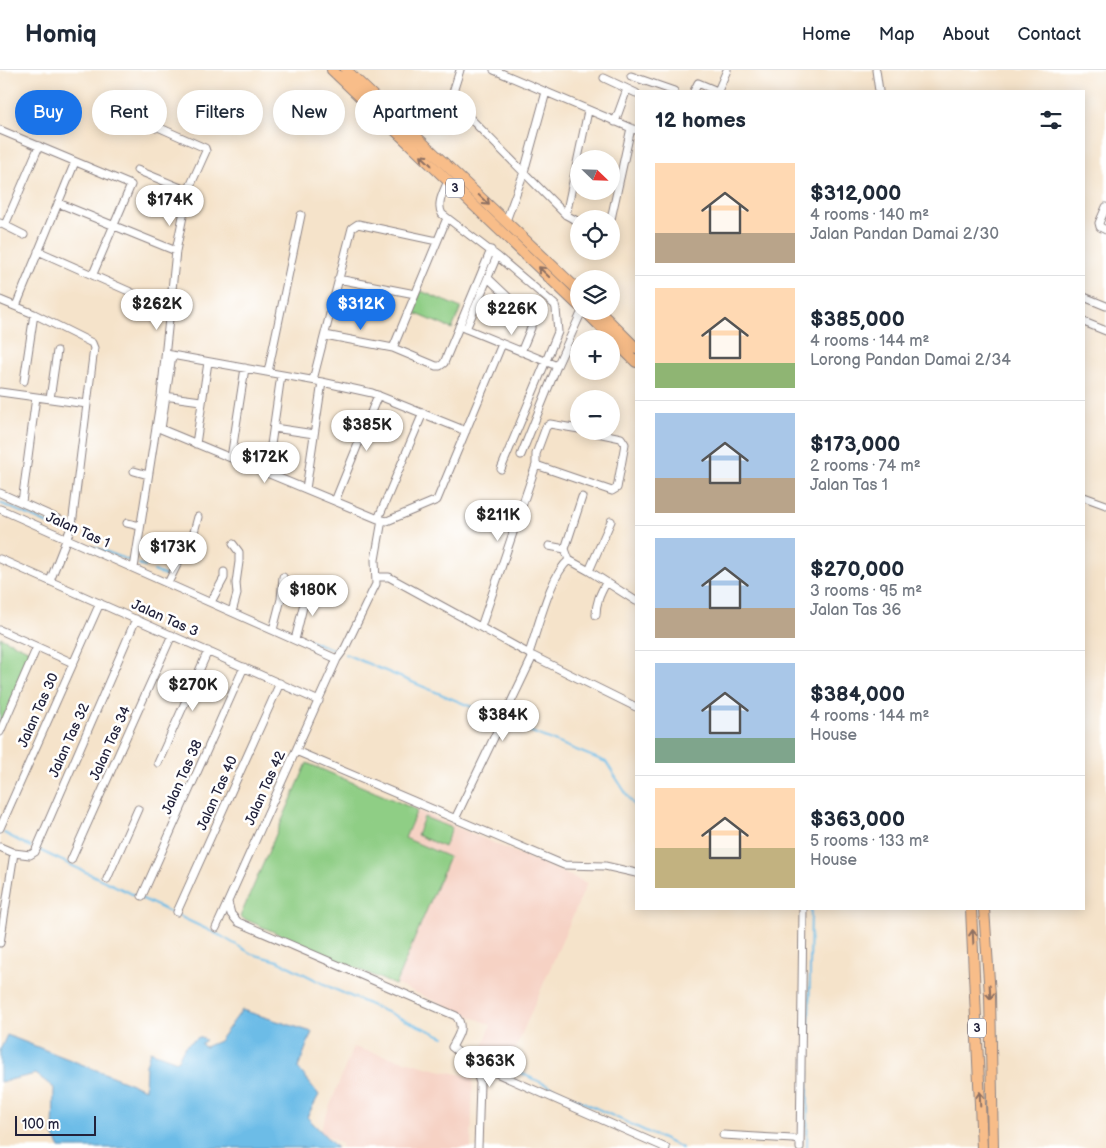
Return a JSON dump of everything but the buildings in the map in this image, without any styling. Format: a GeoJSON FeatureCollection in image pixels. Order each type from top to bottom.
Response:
{"type":"FeatureCollection","features":[{"type":"Feature","properties":{"kind":"highway","name":"3"},"geometry":{"type":"LineString","coordinates":[[332,70],[570,297]]}},
{"type":"Feature","properties":{"kind":"highway","name":"3"},"geometry":{"type":"LineString","coordinates":[[346,70],[570,282]]}},
{"type":"Feature","properties":{"kind":"highway"},"geometry":{"type":"LineString","coordinates":[[592,320],[635,361]]}},
{"type":"Feature","properties":{"kind":"highway"},"geometry":{"type":"LineString","coordinates":[[608,320],[635,347]]}},
{"type":"Feature","properties":{"kind":"highway","name":"3"},"geometry":{"type":"LineString","coordinates":[[971,910],[982,1148]]}},
{"type":"Feature","properties":{"kind":"highway","name":"3"},"geometry":{"type":"LineString","coordinates":[[984,910],[990,995],[993,1148]]}},
{"type":"Feature","properties":{"kind":"street"},"geometry":{"type":"LineString","coordinates":[[460,70],[453,92],[454,102],[570,217]]}},
{"type":"Feature","properties":{"kind":"street"},"geometry":{"type":"LineString","coordinates":[[494,70],[504,72],[588,111],[634,129],[613,210]]}},
{"type":"Feature","properties":{"kind":"street"},"geometry":{"type":"LineString","coordinates":[[718,90],[727,70]]}},
{"type":"Feature","properties":{"kind":"street"},"geometry":{"type":"LineString","coordinates":[[876,70],[879,90]]}},
{"type":"Feature","properties":{"kind":"street"},"geometry":{"type":"LineString","coordinates":[[631,76],[671,90]]}},
{"type":"Feature","properties":{"kind":"street"},"geometry":{"type":"LineString","coordinates":[[604,78],[635,93]]}},
{"type":"Feature","properties":{"kind":"street"},"geometry":{"type":"LineString","coordinates":[[694,90],[698,83],[716,90]]}},
{"type":"Feature","properties":{"kind":"street"},"geometry":{"type":"LineString","coordinates":[[615,122],[627,89]]}},
{"type":"Feature","properties":{"kind":"street"},"geometry":{"type":"LineString","coordinates":[[506,221],[524,172],[546,92]]}},
{"type":"Feature","properties":{"kind":"street"},"geometry":{"type":"LineString","coordinates":[[566,215],[588,111]]}},
{"type":"Feature","properties":{"kind":"street"},"geometry":{"type":"LineString","coordinates":[[134,568],[148,475],[164,396],[169,355],[170,309],[176,251],[188,191],[206,149],[167,131]]}},
{"type":"Feature","properties":{"kind":"street"},"geometry":{"type":"LineString","coordinates":[[1,132],[131,185],[93,274]]}},
{"type":"Feature","properties":{"kind":"street"},"geometry":{"type":"LineString","coordinates":[[24,235],[2,224],[39,146]]}},
{"type":"Feature","properties":{"kind":"street"},"geometry":{"type":"LineString","coordinates":[[16,306],[75,162]]}},
{"type":"Feature","properties":{"kind":"street"},"geometry":{"type":"LineString","coordinates":[[137,170],[188,191]]}},
{"type":"Feature","properties":{"kind":"street"},"geometry":{"type":"LineString","coordinates":[[448,181],[439,208],[442,214],[491,250],[554,305],[556,309],[558,332],[501,469]]}},
{"type":"Feature","properties":{"kind":"street"},"geometry":{"type":"LineString","coordinates":[[58,203],[176,251]]}},
{"type":"Feature","properties":{"kind":"street"},"geometry":{"type":"LineString","coordinates":[[1106,207],[1099,223],[1100,227],[1106,230]]}},
{"type":"Feature","properties":{"kind":"street"},"geometry":{"type":"LineString","coordinates":[[268,372],[301,215]]}},
{"type":"Feature","properties":{"kind":"street"},"geometry":{"type":"LineString","coordinates":[[393,348],[447,218]]}},
{"type":"Feature","properties":{"kind":"street"},"geometry":{"type":"LineString","coordinates":[[313,380],[352,228],[355,225],[437,241]]}},
{"type":"Feature","properties":{"kind":"street"},"geometry":{"type":"LineString","coordinates":[[325,335],[393,348],[440,366],[444,363],[491,250]]}},
{"type":"Feature","properties":{"kind":"street"},"geometry":{"type":"LineString","coordinates":[[38,252],[93,274],[170,309]]}},
{"type":"Feature","properties":{"kind":"street"},"geometry":{"type":"LineString","coordinates":[[466,329],[497,256]]}},
{"type":"Feature","properties":{"kind":"street"},"geometry":{"type":"LineString","coordinates":[[488,278],[531,319],[531,328],[521,352]]}},
{"type":"Feature","properties":{"kind":"street"},"geometry":{"type":"LineString","coordinates":[[338,279],[415,294]]}},
{"type":"Feature","properties":{"kind":"street"},"geometry":{"type":"LineString","coordinates":[[1085,297],[1106,306]]}},
{"type":"Feature","properties":{"kind":"street"},"geometry":{"type":"LineString","coordinates":[[0,300],[34,314],[94,345],[72,525],[50,581]]}},
{"type":"Feature","properties":{"kind":"street"},"geometry":{"type":"LineString","coordinates":[[24,381],[34,314]]}},
{"type":"Feature","properties":{"kind":"street"},"geometry":{"type":"LineString","coordinates":[[522,455],[557,366],[579,320]]}},
{"type":"Feature","properties":{"kind":"street"},"geometry":{"type":"LineString","coordinates":[[1085,322],[1106,331]]}},
{"type":"Feature","properties":{"kind":"street"},"geometry":{"type":"LineString","coordinates":[[459,326],[557,366]]}},
{"type":"Feature","properties":{"kind":"street"},"geometry":{"type":"LineString","coordinates":[[159,428],[387,521],[438,500],[502,344]]}},
{"type":"Feature","properties":{"kind":"street"},"geometry":{"type":"LineString","coordinates":[[50,399],[57,351]]}},
{"type":"Feature","properties":{"kind":"street"},"geometry":{"type":"LineString","coordinates":[[169,355],[313,380],[378,395],[466,431]]}},
{"type":"Feature","properties":{"kind":"street"},"geometry":{"type":"LineString","coordinates":[[196,444],[208,362]]}},
{"type":"Feature","properties":{"kind":"street"},"geometry":{"type":"LineString","coordinates":[[231,458],[245,368]]}},
{"type":"Feature","properties":{"kind":"street"},"geometry":{"type":"LineString","coordinates":[[268,473],[282,375]]}},
{"type":"Feature","properties":{"kind":"street"},"geometry":{"type":"LineString","coordinates":[[306,489],[322,382]]}},
{"type":"Feature","properties":{"kind":"street"},"geometry":{"type":"LineString","coordinates":[[0,392],[87,404]]}},
{"type":"Feature","properties":{"kind":"street"},"geometry":{"type":"LineString","coordinates":[[335,501],[378,395]]}},
{"type":"Feature","properties":{"kind":"street"},"geometry":{"type":"LineString","coordinates":[[164,396],[201,401]]}},
{"type":"Feature","properties":{"kind":"street"},"geometry":{"type":"LineString","coordinates":[[22,502],[36,397]]}},
{"type":"Feature","properties":{"kind":"street","name":"Jalan Tas 42"},"geometry":{"type":"LineString","coordinates":[[216,928],[337,658],[345,648],[372,592],[376,577],[375,560],[380,519],[422,413]]}},
{"type":"Feature","properties":{"kind":"street"},"geometry":{"type":"LineString","coordinates":[[535,422],[546,428]]}},
{"type":"Feature","properties":{"kind":"street"},"geometry":{"type":"LineString","coordinates":[[481,627],[536,465],[536,454],[546,428],[550,424],[570,427]]}},
{"type":"Feature","properties":{"kind":"street"},"geometry":{"type":"LineString","coordinates":[[274,428],[314,434]]}},
{"type":"Feature","properties":{"kind":"street"},"geometry":{"type":"LineString","coordinates":[[536,465],[612,490],[617,488],[625,444],[620,438]]}},
{"type":"Feature","properties":{"kind":"street"},"geometry":{"type":"LineString","coordinates":[[134,471],[148,475]]}},
{"type":"Feature","properties":{"kind":"street"},"geometry":{"type":"LineString","coordinates":[[0,493],[72,525]]}},
{"type":"Feature","properties":{"kind":"street"},"geometry":{"type":"LineString","coordinates":[[582,497],[565,549],[569,560],[635,600]]}},
{"type":"Feature","properties":{"kind":"street"},"geometry":{"type":"LineString","coordinates":[[1085,497],[1106,505]]}},
{"type":"Feature","properties":{"kind":"street","name":"Jalan Tas 1"},"geometry":{"type":"LineString","coordinates":[[0,509],[337,658]]}},
{"type":"Feature","properties":{"kind":"street"},"geometry":{"type":"LineString","coordinates":[[168,583],[183,553],[189,549],[198,517]]}},
{"type":"Feature","properties":{"kind":"street"},"geometry":{"type":"LineString","coordinates":[[589,571],[611,521]]}},
{"type":"Feature","properties":{"kind":"street"},"geometry":{"type":"LineString","coordinates":[[128,523],[140,526]]}},
{"type":"Feature","properties":{"kind":"street"},"geometry":{"type":"LineString","coordinates":[[232,612],[237,594],[236,583],[240,555],[233,544]]}},
{"type":"Feature","properties":{"kind":"street"},"geometry":{"type":"LineString","coordinates":[[549,546],[565,549]]}},
{"type":"Feature","properties":{"kind":"street","name":"Jalan Tas 3"},"geometry":{"type":"LineString","coordinates":[[0,559],[319,700]]}},
{"type":"Feature","properties":{"kind":"street"},"geometry":{"type":"LineString","coordinates":[[454,819],[531,654],[554,581],[562,566],[569,560]]}},
{"type":"Feature","properties":{"kind":"street"},"geometry":{"type":"LineString","coordinates":[[210,602],[224,578],[224,572]]}},
{"type":"Feature","properties":{"kind":"street"},"geometry":{"type":"LineString","coordinates":[[273,630],[281,598],[282,577]]}},
{"type":"Feature","properties":{"kind":"street"},"geometry":{"type":"LineString","coordinates":[[376,577],[389,577],[531,654],[635,706]]}},
{"type":"Feature","properties":{"kind":"street"},"geometry":{"type":"LineString","coordinates":[[596,615],[599,595],[606,583]]}},
{"type":"Feature","properties":{"kind":"street"},"geometry":{"type":"LineString","coordinates":[[295,640],[300,627],[303,607],[312,586]]}},
{"type":"Feature","properties":{"kind":"street","name":"Jalan Tas 30"},"geometry":{"type":"LineString","coordinates":[[0,828],[100,603]]}},
{"type":"Feature","properties":{"kind":"street","name":"Jalan Tas 32"},"geometry":{"type":"LineString","coordinates":[[14,853],[30,855],[35,852],[136,619]]}},
{"type":"Feature","properties":{"kind":"street"},"geometry":{"type":"LineString","coordinates":[[0,630],[73,663]]}},
{"type":"Feature","properties":{"kind":"street","name":"Jalan Tas 34"},"geometry":{"type":"LineString","coordinates":[[71,860],[172,635]]}},
{"type":"Feature","properties":{"kind":"street"},"geometry":{"type":"LineString","coordinates":[[0,732],[37,647]]}},
{"type":"Feature","properties":{"kind":"street"},"geometry":{"type":"LineString","coordinates":[[158,764],[208,651]]}},
{"type":"Feature","properties":{"kind":"street","name":"Jalan Tas 38"},"geometry":{"type":"LineString","coordinates":[[142,896],[244,667]]}},
{"type":"Feature","properties":{"kind":"street","name":"Jalan Tas 40"},"geometry":{"type":"LineString","coordinates":[[177,912],[280,683]]}},
{"type":"Feature","properties":{"kind":"street"},"geometry":{"type":"LineString","coordinates":[[296,751],[564,865],[605,866],[635,873]]}},
{"type":"Feature","properties":{"kind":"street"},"geometry":{"type":"LineString","coordinates":[[107,879],[138,809]]}},
{"type":"Feature","properties":{"kind":"street"},"geometry":{"type":"LineString","coordinates":[[0,847],[14,853],[0,941]]}},
{"type":"Feature","properties":{"kind":"street"},"geometry":{"type":"LineString","coordinates":[[228,902],[231,914],[238,922],[453,1014],[460,1021],[461,1028],[452,1047],[469,1061],[651,1145],[666,1148]]}},
{"type":"Feature","properties":{"kind":"street"},"geometry":{"type":"LineString","coordinates":[[800,1145],[803,910]]}},
{"type":"Feature","properties":{"kind":"street"},"geometry":{"type":"LineString","coordinates":[[469,1061],[478,1076],[480,1084],[478,1148]]}},
{"type":"Feature","properties":{"kind":"street"},"geometry":{"type":"LineString","coordinates":[[723,1135],[793,1139],[800,1145]]}},
{"type":"Feature","properties":{"kind":"shaded area"},"geometry":{"type":"Polygon","coordinates":[[[307,763],[587,883],[511,1059],[483,1046],[491,1025],[240,917],[307,763]]]}},
{"type":"Feature","properties":{"kind":"shaded area"},"geometry":{"type":"Polygon","coordinates":[[[353,1047],[434,1069],[473,1077],[471,1148],[342,1148],[341,1144],[320,1131],[353,1047]]]}},
{"type":"Feature","properties":{"kind":"green space"},"geometry":{"type":"Polygon","coordinates":[[[421,291],[461,308],[452,329],[412,312],[421,291]]]}},
{"type":"Feature","properties":{"kind":"green space"},"geometry":{"type":"Polygon","coordinates":[[[0,637],[34,653],[0,724],[0,637]]]}},
{"type":"Feature","properties":{"kind":"green space"},"geometry":{"type":"Polygon","coordinates":[[[307,763],[417,810],[405,838],[449,857],[395,985],[240,917],[307,763]]]}},
{"type":"Feature","properties":{"kind":"green space"},"geometry":{"type":"Polygon","coordinates":[[[424,817],[452,828],[444,847],[417,835],[424,817]]]}},
{"type":"Feature","properties":{"kind":"water"},"geometry":{"type":"Polygon","coordinates":[[[242,1010],[312,1032],[298,1068],[319,1095],[307,1117],[337,1148],[60,1148],[53,1135],[54,1088],[36,1074],[0,1082],[0,1050],[7,1035],[145,1089],[146,1065],[150,1051],[177,1061],[185,1046],[199,1037],[206,1040],[201,1044],[205,1047],[219,1041],[242,1010]]]}},
{"type":"Feature","properties":{"kind":"waterway"},"geometry":{"type":"LineString","coordinates":[[0,503],[65,531]]}},
{"type":"Feature","properties":{"kind":"waterway"},"geometry":{"type":"LineString","coordinates":[[94,547],[131,561]]}},
{"type":"Feature","properties":{"kind":"waterway"},"geometry":{"type":"LineString","coordinates":[[139,564],[145,567]]}},
{"type":"Feature","properties":{"kind":"waterway"},"geometry":{"type":"LineString","coordinates":[[154,571],[166,576]]}},
{"type":"Feature","properties":{"kind":"waterway"},"geometry":{"type":"LineString","coordinates":[[214,600],[229,607]]}},
{"type":"Feature","properties":{"kind":"waterway"},"geometry":{"type":"LineString","coordinates":[[234,609],[240,611]]}},
{"type":"Feature","properties":{"kind":"waterway"},"geometry":{"type":"LineString","coordinates":[[253,618],[270,624]]}},
{"type":"Feature","properties":{"kind":"waterway"},"geometry":{"type":"LineString","coordinates":[[282,629],[293,633]]}},
{"type":"Feature","properties":{"kind":"waterway"},"geometry":{"type":"LineString","coordinates":[[306,639],[337,651]]}},
{"type":"Feature","properties":{"kind":"waterway"},"geometry":{"type":"LineString","coordinates":[[345,654],[498,718]]}},
{"type":"Feature","properties":{"kind":"waterway"},"geometry":{"type":"LineString","coordinates":[[509,723],[606,762],[635,807]]}},
{"type":"Feature","properties":{"kind":"waterway"},"geometry":{"type":"LineString","coordinates":[[4,833],[31,847]]}},
{"type":"Feature","properties":{"kind":"waterway"},"geometry":{"type":"LineString","coordinates":[[39,850],[221,936],[252,954],[278,961],[334,989],[444,1037]]}},
{"type":"Feature","properties":{"kind":"waterway"},"geometry":{"type":"LineString","coordinates":[[807,1148],[811,910]]}},
{"type":"Feature","properties":{"kind":"waterway"},"geometry":{"type":"LineString","coordinates":[[465,1047],[682,1148]]}}]}
